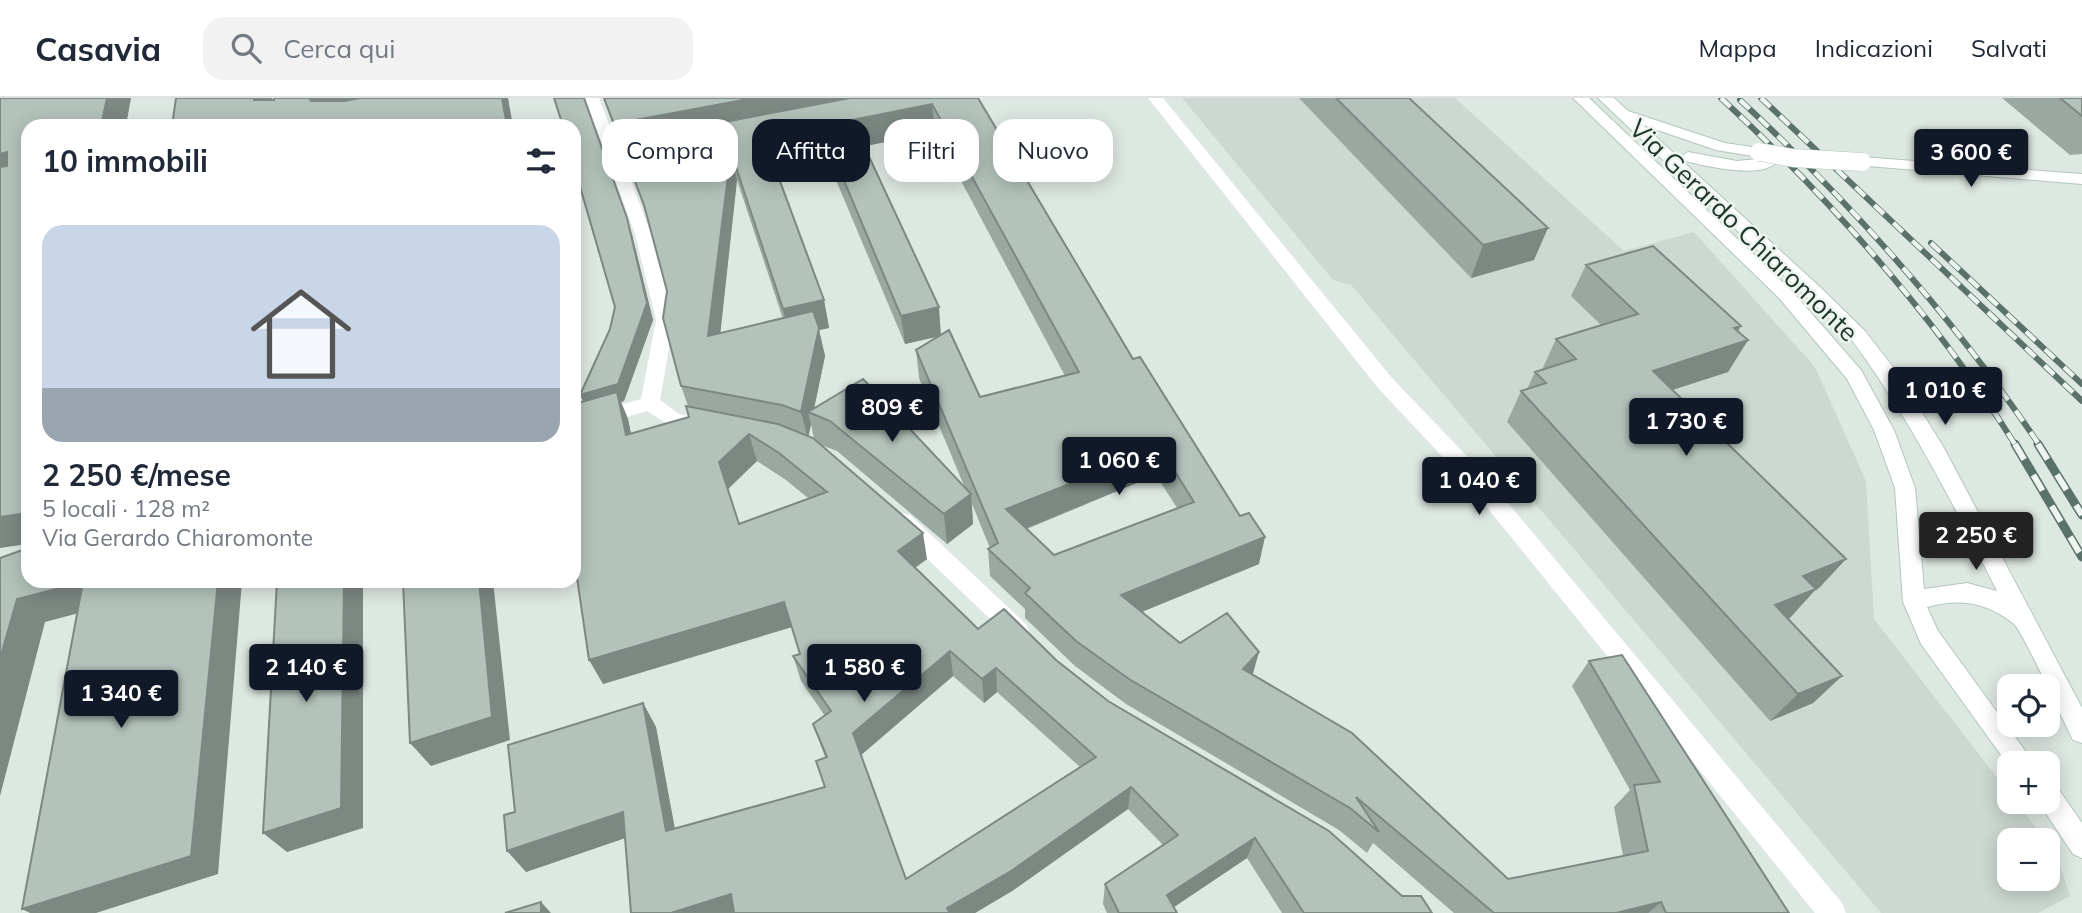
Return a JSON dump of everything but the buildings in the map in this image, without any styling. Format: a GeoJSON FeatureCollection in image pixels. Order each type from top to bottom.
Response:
{"type":"FeatureCollection","features":[{"type":"Feature","properties":{"kind":"street"},"geometry":{"type":"LineString","coordinates":[[592,98],[602,125]]}},
{"type":"Feature","properties":{"kind":"street"},"geometry":{"type":"LineString","coordinates":[[1155,98],[1368,362],[1476,479],[1832,913]]}},
{"type":"Feature","properties":{"kind":"street","name":"Via Gerardo Chiaromonte"},"geometry":{"type":"LineString","coordinates":[[1580,98],[1785,294],[1854,375],[1884,430],[1905,488],[1914,602],[1929,637],[2013,751]]}},
{"type":"Feature","properties":{"kind":"street","name":"Via Gerardo Chiaromonte"},"geometry":{"type":"LineString","coordinates":[[1605,98],[1680,158],[1712,194],[1858,335],[1892,380],[1934,449],[2022,622],[2082,732]]}},
{"type":"Feature","properties":{"kind":"street"},"geometry":{"type":"LineString","coordinates":[[1617,110],[1722,147],[1763,158],[1863,162],[2082,179]]}},
{"type":"Feature","properties":{"kind":"street"},"geometry":{"type":"LineString","coordinates":[[1649,162],[1680,158],[1722,147]]}},
{"type":"Feature","properties":{"kind":"street"},"geometry":{"type":"LineString","coordinates":[[1680,158],[1737,166]]}},
{"type":"Feature","properties":{"kind":"street"},"geometry":{"type":"LineString","coordinates":[[1712,194],[1726,171],[1763,158]]}},
{"type":"Feature","properties":{"kind":"street"},"geometry":{"type":"LineString","coordinates":[[623,182],[643,234],[665,320],[650,404]]}},
{"type":"Feature","properties":{"kind":"street"},"geometry":{"type":"LineString","coordinates":[[581,423],[650,404],[674,420],[727,430]]}},
{"type":"Feature","properties":{"kind":"street"},"geometry":{"type":"LineString","coordinates":[[887,507],[968,580],[1038,649]]}},
{"type":"Feature","properties":{"kind":"street"},"geometry":{"type":"LineString","coordinates":[[1914,602],[1953,590],[1974,593],[2001,601],[2022,622]]}},
{"type":"Feature","properties":{"kind":"street"},"geometry":{"type":"LineString","coordinates":[[2060,813],[2082,845]]}},
{"type":"Feature","properties":{"kind":"shaded area"},"geometry":{"type":"Polygon","coordinates":[[[1182,98],[1455,98],[1624,251],[1694,232],[1815,367],[1866,481],[1874,619],[1997,778],[1997,814],[2025,814],[2037,828],[1997,828],[1997,891],[2060,891],[2060,866],[2070,896],[2038,913],[1881,913],[1351,285],[1333,280],[1182,98]]]}},
{"type":"Feature","properties":{"kind":"railway"},"geometry":{"type":"LineString","coordinates":[[1721,98],[1803,178],[1880,262],[1951,351],[2016,446]]}},
{"type":"Feature","properties":{"kind":"railway"},"geometry":{"type":"LineString","coordinates":[[1761,98],[2082,401]]}},
{"type":"Feature","properties":{"kind":"railway"},"geometry":{"type":"LineString","coordinates":[[1740,100],[1822,180],[1900,264],[1973,353],[2040,446]]}},
{"type":"Feature","properties":{"kind":"railway"},"geometry":{"type":"LineString","coordinates":[[1931,243],[2082,384]]}},
{"type":"Feature","properties":{"kind":"railway"},"geometry":{"type":"LineString","coordinates":[[2015,444],[2082,557]]}},
{"type":"Feature","properties":{"kind":"railway"},"geometry":{"type":"LineString","coordinates":[[2038,444],[2082,515]]}}]}
